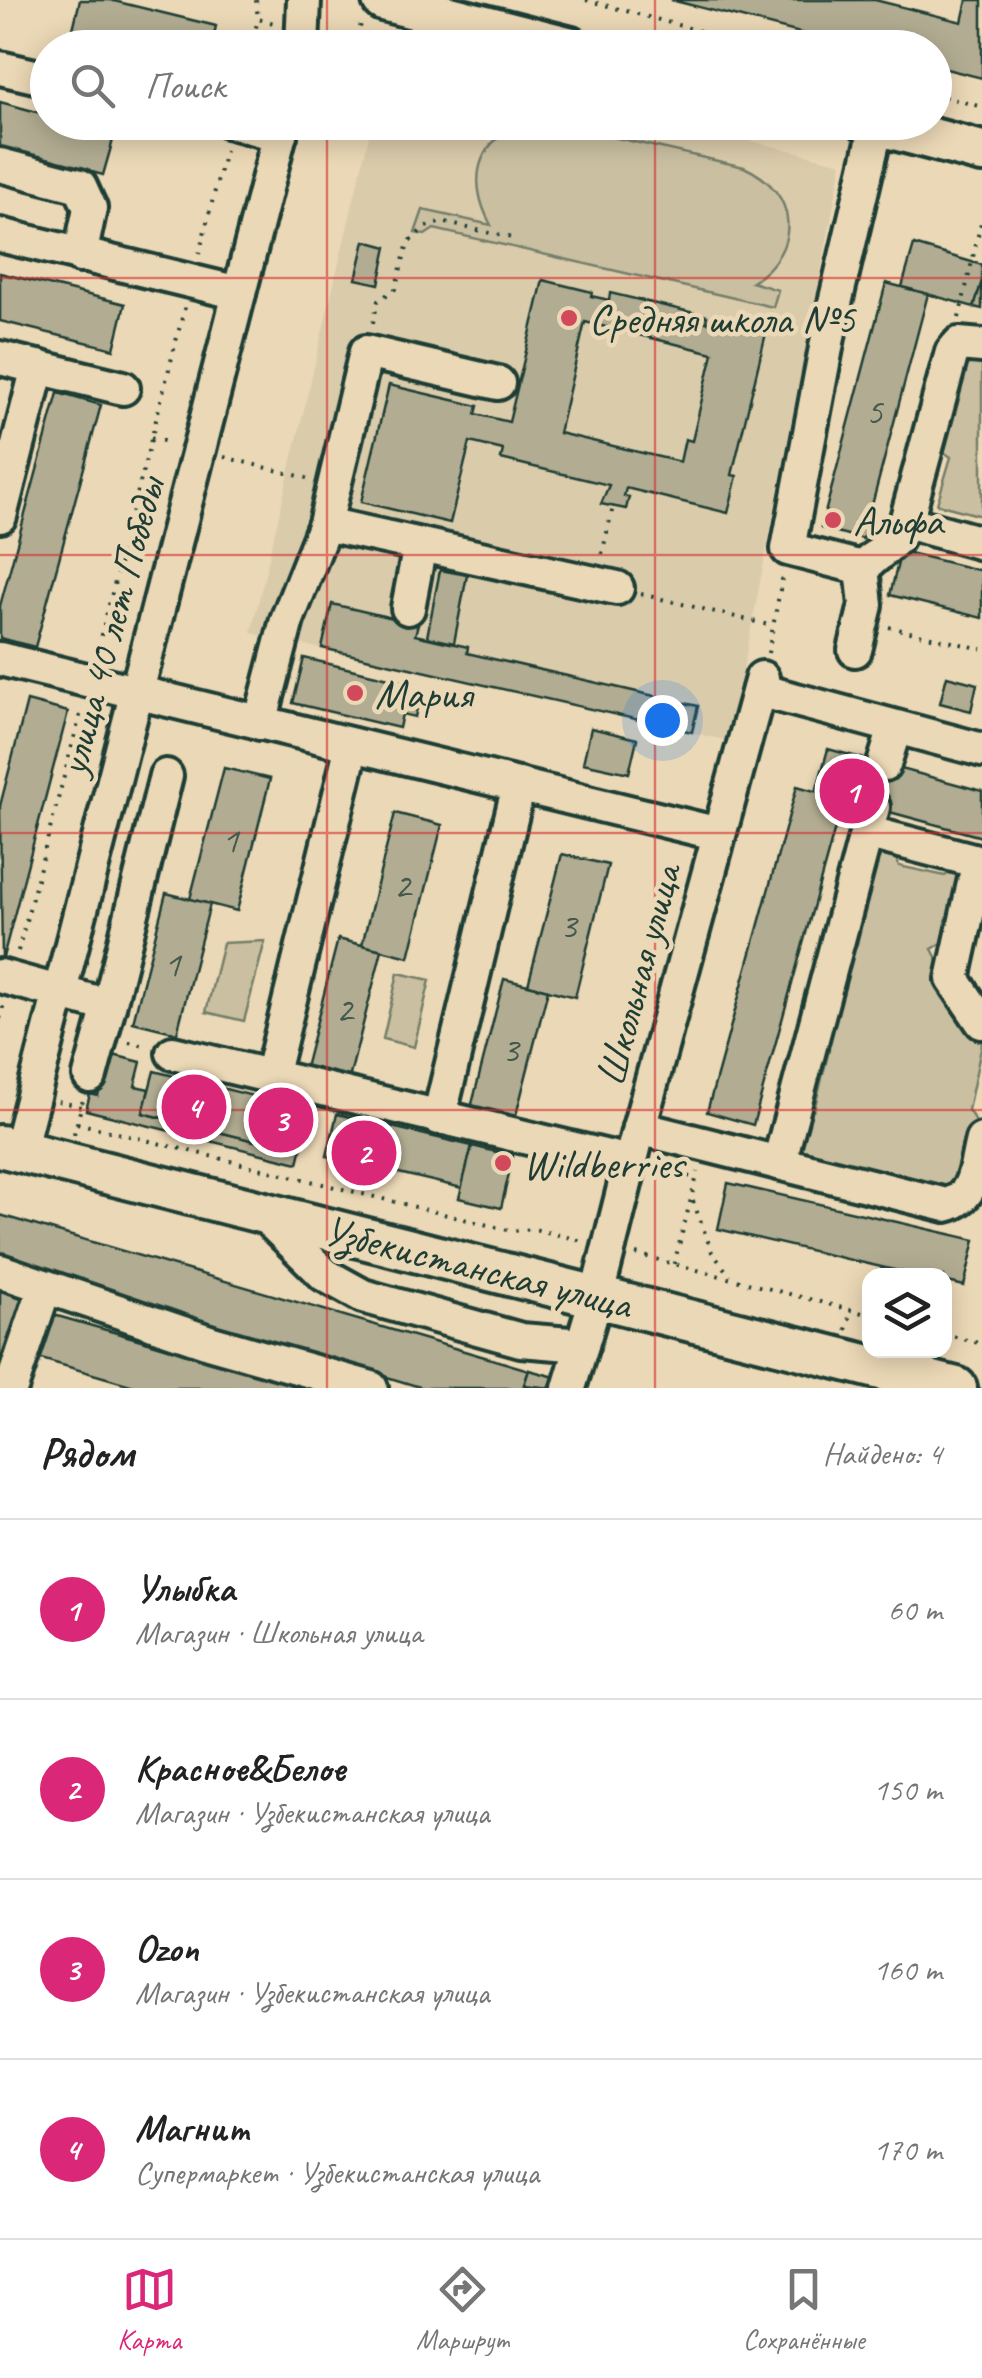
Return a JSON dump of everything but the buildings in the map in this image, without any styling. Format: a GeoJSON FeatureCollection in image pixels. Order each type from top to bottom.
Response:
{"type":"FeatureCollection","features":[{"type":"Feature","properties":{"kind":"main road"},"geometry":{"type":"LineString","coordinates":[[383,0],[500,30]]}},
{"type":"Feature","properties":{"kind":"main road"},"geometry":{"type":"LineString","coordinates":[[935,140],[982,152]]}},
{"type":"Feature","properties":{"kind":"main road","name":"Узбекистанская улица"},"geometry":{"type":"LineString","coordinates":[[9,1148],[956,1388]]}},
{"type":"Feature","properties":{"kind":"street"},"geometry":{"type":"LineString","coordinates":[[303,30],[304,0]]}},
{"type":"Feature","properties":{"kind":"street"},"geometry":{"type":"LineString","coordinates":[[0,68],[30,75]]}},
{"type":"Feature","properties":{"kind":"street","name":"улица 40 лет Победы"},"geometry":{"type":"LineString","coordinates":[[9,1148],[59,992],[278,140]]}},
{"type":"Feature","properties":{"kind":"street"},"geometry":{"type":"LineString","coordinates":[[862,568],[788,550],[869,140]]}},
{"type":"Feature","properties":{"kind":"street"},"geometry":{"type":"LineString","coordinates":[[0,165],[80,186],[90,208],[80,256]]}},
{"type":"Feature","properties":{"kind":"street"},"geometry":{"type":"LineString","coordinates":[[0,235],[239,293]]}},
{"type":"Feature","properties":{"kind":"street"},"geometry":{"type":"LineString","coordinates":[[862,568],[896,540],[906,522],[967,349]]}},
{"type":"Feature","properties":{"kind":"street"},"geometry":{"type":"LineString","coordinates":[[260,723],[287,620],[325,524],[366,352],[498,383]]}},
{"type":"Feature","properties":{"kind":"street"},"geometry":{"type":"LineString","coordinates":[[0,358],[123,388]]}},
{"type":"Feature","properties":{"kind":"street"},"geometry":{"type":"LineString","coordinates":[[0,516],[38,368]]}},
{"type":"Feature","properties":{"kind":"street"},"geometry":{"type":"LineString","coordinates":[[906,522],[982,542]]}},
{"type":"Feature","properties":{"kind":"street"},"geometry":{"type":"LineString","coordinates":[[325,524],[607,586]]}},
{"type":"Feature","properties":{"kind":"street"},"geometry":{"type":"LineString","coordinates":[[408,608],[420,545]]}},
{"type":"Feature","properties":{"kind":"street"},"geometry":{"type":"LineString","coordinates":[[859,636],[867,597],[862,568]]}},
{"type":"Feature","properties":{"kind":"street"},"geometry":{"type":"LineString","coordinates":[[2,667],[89,681],[720,834]]}},
{"type":"Feature","properties":{"kind":"street"},"geometry":{"type":"LineString","coordinates":[[760,684],[895,728],[982,750]]}},
{"type":"Feature","properties":{"kind":"street","name":"Школьная улица"},"geometry":{"type":"LineString","coordinates":[[569,1388],[760,684]]}},
{"type":"Feature","properties":{"kind":"street"},"geometry":{"type":"LineString","coordinates":[[884,764],[895,728]]}},
{"type":"Feature","properties":{"kind":"street"},"geometry":{"type":"LineString","coordinates":[[271,1077],[352,745]]}},
{"type":"Feature","properties":{"kind":"street"},"geometry":{"type":"LineString","coordinates":[[90,1076],[166,776]]}},
{"type":"Feature","properties":{"kind":"street"},"geometry":{"type":"LineString","coordinates":[[439,1118],[518,785]]}},
{"type":"Feature","properties":{"kind":"street"},"geometry":{"type":"LineString","coordinates":[[779,1163],[873,807]]}},
{"type":"Feature","properties":{"kind":"street"},"geometry":{"type":"LineString","coordinates":[[864,842],[877,835],[973,860],[978,865],[953,980],[982,1022]]}},
{"type":"Feature","properties":{"kind":"street"},"geometry":{"type":"LineString","coordinates":[[5,977],[59,992],[105,1020]]}},
{"type":"Feature","properties":{"kind":"street"},"geometry":{"type":"LineString","coordinates":[[173,1053],[630,1162]]}},
{"type":"Feature","properties":{"kind":"street"},"geometry":{"type":"LineString","coordinates":[[639,1128],[946,1205],[960,1202],[977,1182],[982,1140]]}},
{"type":"Feature","properties":{"kind":"street"},"geometry":{"type":"LineString","coordinates":[[260,1211],[325,1275],[364,1296],[521,1340],[582,1345]]}},
{"type":"Feature","properties":{"kind":"street"},"geometry":{"type":"LineString","coordinates":[[0,1271],[212,1343],[371,1388]]}},
{"type":"Feature","properties":{"kind":"street"},"geometry":{"type":"LineString","coordinates":[[21,1386],[44,1287]]}},
{"type":"Feature","properties":{"kind":"path"},"geometry":{"type":"LineString","coordinates":[[586,0],[696,30]]}},
{"type":"Feature","properties":{"kind":"path"},"geometry":{"type":"LineString","coordinates":[[255,30],[258,19]]}},
{"type":"Feature","properties":{"kind":"path"},"geometry":{"type":"LineString","coordinates":[[952,99],[982,107]]}},
{"type":"Feature","properties":{"kind":"path"},"geometry":{"type":"LineString","coordinates":[[0,1019],[5,977],[89,681],[228,140]]}},
{"type":"Feature","properties":{"kind":"path"},"geometry":{"type":"LineString","coordinates":[[967,349],[982,218]]}},
{"type":"Feature","properties":{"kind":"path"},"geometry":{"type":"LineString","coordinates":[[366,352],[378,302],[394,289],[408,243],[415,233],[442,222],[516,239]]}},
{"type":"Feature","properties":{"kind":"path"},"geometry":{"type":"LineString","coordinates":[[152,438],[334,484]]}},
{"type":"Feature","properties":{"kind":"path"},"geometry":{"type":"LineString","coordinates":[[613,506],[607,586],[773,626]]}},
{"type":"Feature","properties":{"kind":"path"},"geometry":{"type":"LineString","coordinates":[[760,684],[788,550]]}},
{"type":"Feature","properties":{"kind":"path"},"geometry":{"type":"LineString","coordinates":[[859,636],[982,649]]}},
{"type":"Feature","properties":{"kind":"path"},"geometry":{"type":"LineString","coordinates":[[105,1020],[173,1053]]}},
{"type":"Feature","properties":{"kind":"path"},"geometry":{"type":"LineString","coordinates":[[77,1124],[512,1231],[534,1229],[862,1313]]}},
{"type":"Feature","properties":{"kind":"path"},"geometry":{"type":"LineString","coordinates":[[674,1264],[705,1144]]}},
{"type":"Feature","properties":{"kind":"path"},"geometry":{"type":"LineString","coordinates":[[630,1162],[696,1178]]}},
{"type":"Feature","properties":{"kind":"path"},"geometry":{"type":"LineString","coordinates":[[692,1196],[712,1252],[734,1280]]}},
{"type":"Feature","properties":{"kind":"path"},"geometry":{"type":"LineString","coordinates":[[952,1336],[982,1344]]}},
{"type":"Feature","properties":{"kind":"shaded area","name":"Средняя школа №5"},"geometry":{"type":"Polygon","coordinates":[[[368,140],[747,140],[842,163],[729,741],[251,633],[368,140]]]}},
{"type":"Feature","properties":{"kind":"shaded area"},"geometry":{"type":"Polygon","coordinates":[[[497,140],[626,140],[744,167],[762,178],[784,206],[786,238],[780,254],[752,282],[778,290],[773,307],[434,229],[425,235],[415,233],[423,210],[491,225],[479,190],[482,160],[497,140]]]}},
{"type":"Feature","properties":{"kind":"shaded area"},"geometry":{"type":"Polygon","coordinates":[[[982,354],[982,516],[937,504],[951,457],[938,448],[961,359],[982,354]]]}},
{"type":"Feature","properties":{"kind":"shaded area"},"geometry":{"type":"Polygon","coordinates":[[[886,847],[894,850],[899,866],[945,876],[959,866],[969,882],[954,936],[932,949],[982,1044],[968,1110],[978,1125],[965,1175],[940,1190],[803,1155],[792,1136],[795,1124],[814,1110],[829,1050],[817,1046],[845,942],[857,944],[872,878],[865,869],[868,859],[886,847]]]}},
{"type":"Feature","properties":{"kind":"shaded area"},"geometry":{"type":"Polygon","coordinates":[[[265,941],[244,1021],[206,1012],[223,943],[265,941]]]}},
{"type":"Feature","properties":{"kind":"shaded area"},"geometry":{"type":"Polygon","coordinates":[[[398,973],[430,980],[414,1047],[383,1039],[398,973]]]}},
{"type":"Feature","properties":{"kind":"place","name":"Средняя школа №5"},"geometry":{"type":"Point","coordinates":[569,318]}},
{"type":"Feature","properties":{"kind":"place","name":"Альфа"},"geometry":{"type":"Point","coordinates":[833,520]}},
{"type":"Feature","properties":{"kind":"place","name":"Мария"},"geometry":{"type":"Point","coordinates":[355,693]}},
{"type":"Feature","properties":{"kind":"place","name":"Улыбка"},"geometry":{"type":"Point","coordinates":[852,791]}},
{"type":"Feature","properties":{"kind":"place","name":"Магнит"},"geometry":{"type":"Point","coordinates":[194,1107]}},
{"type":"Feature","properties":{"kind":"place","name":"Ozon"},"geometry":{"type":"Point","coordinates":[281,1120]}},
{"type":"Feature","properties":{"kind":"place","name":"Красное&Белое"},"geometry":{"type":"Point","coordinates":[364,1153]}},
{"type":"Feature","properties":{"kind":"place","name":"Wildberries"},"geometry":{"type":"Point","coordinates":[503,1163]}}]}
